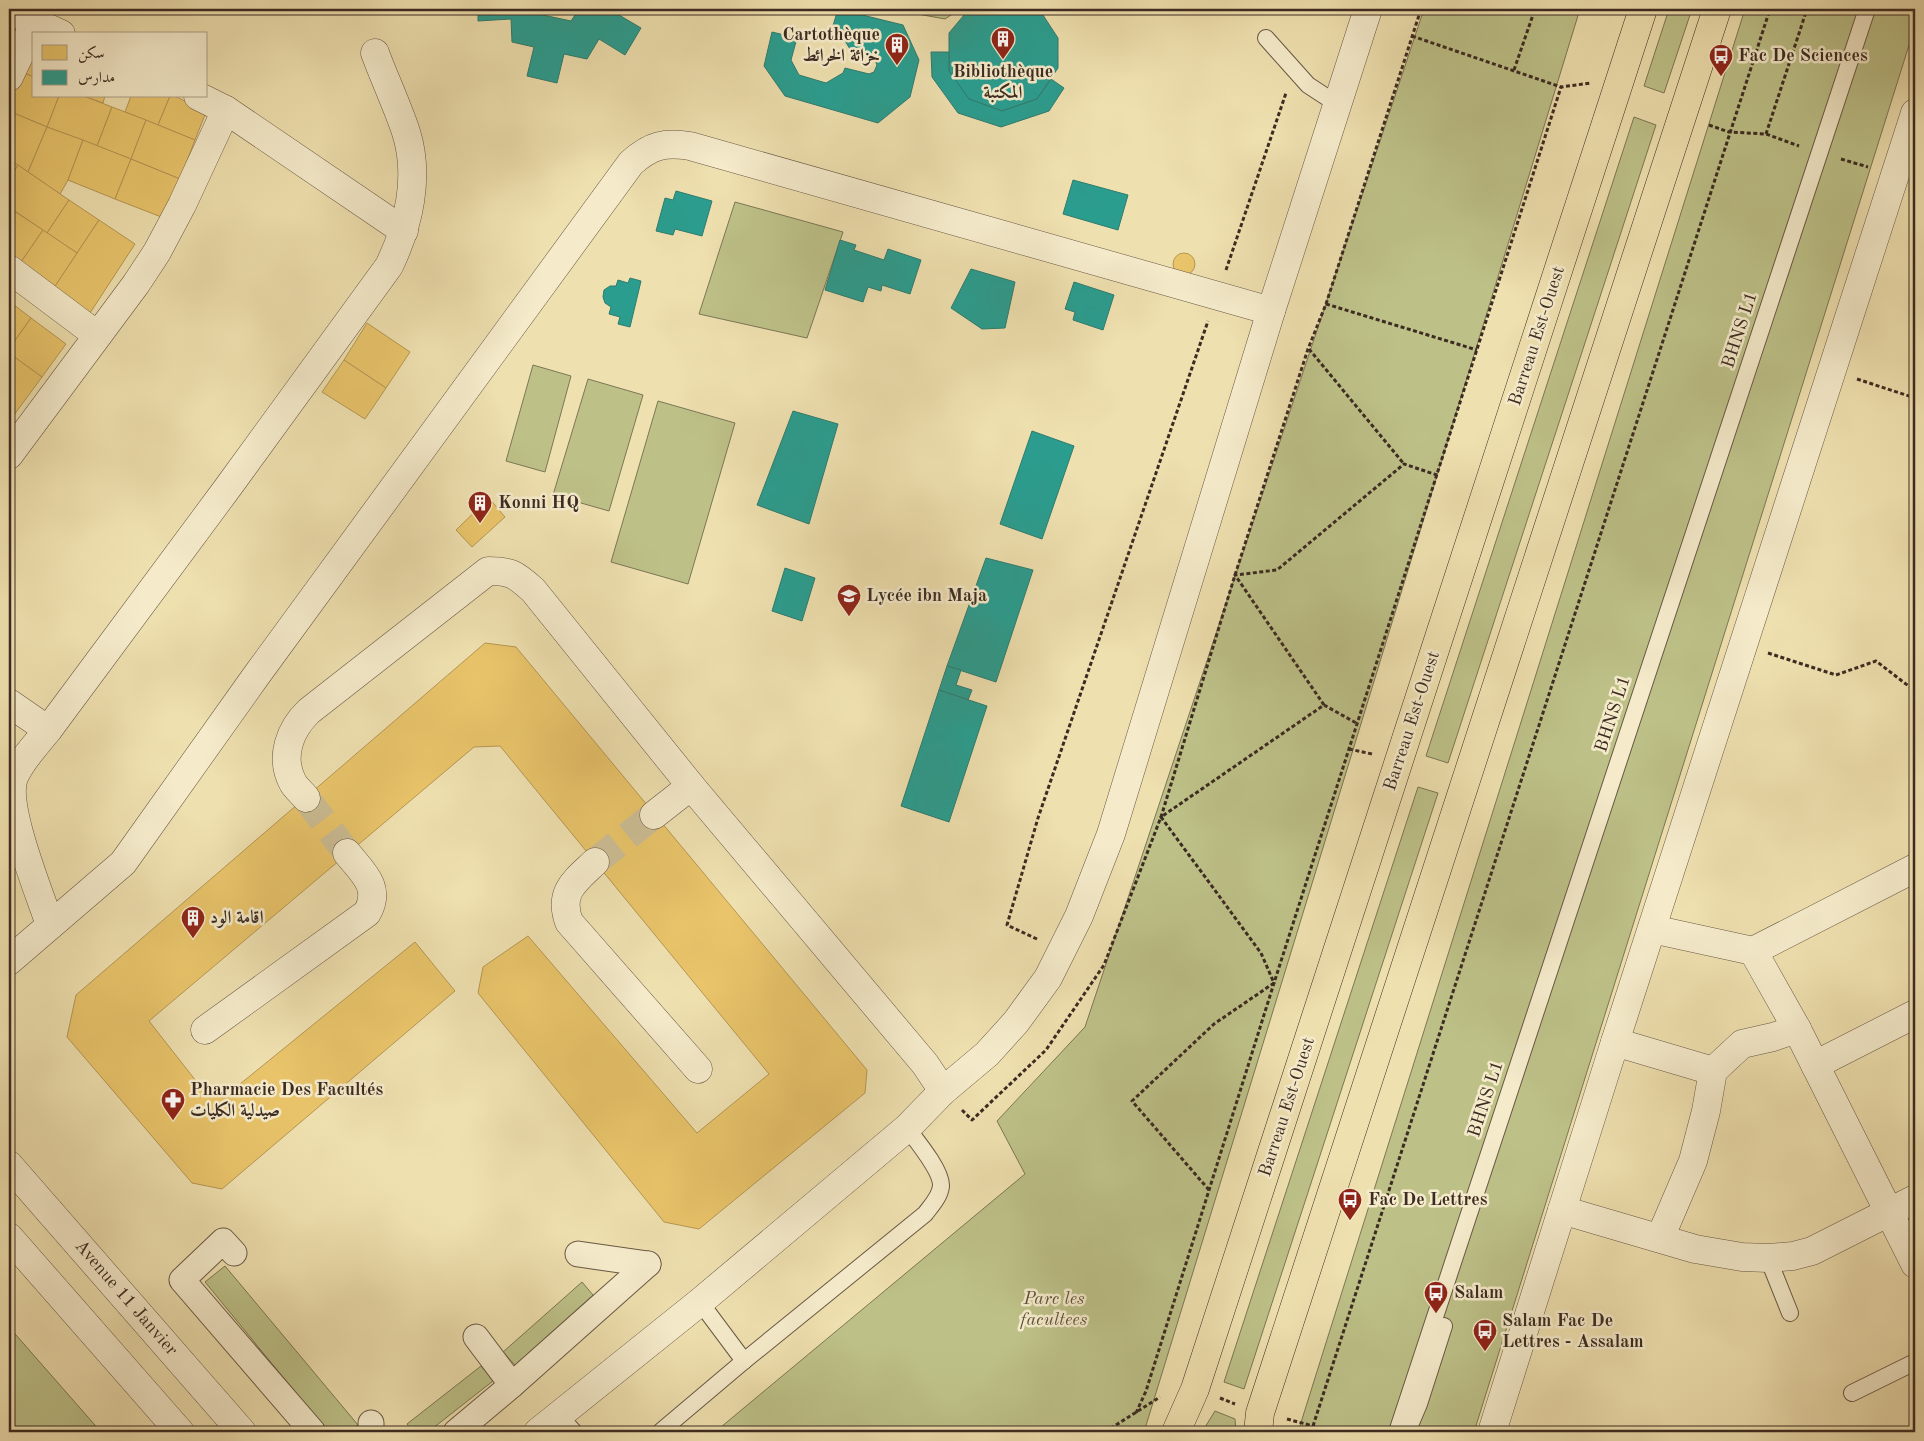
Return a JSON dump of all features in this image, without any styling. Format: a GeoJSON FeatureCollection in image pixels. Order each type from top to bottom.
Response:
{"type":"FeatureCollection","features":[{"type":"Feature","properties":{"kind":"main road","name":"Barreau Est-Ouest"},"geometry":{"type":"LineString","coordinates":[[1176,1432],[1195,1389],[1643,9]]}},
{"type":"Feature","properties":{"kind":"main road"},"geometry":{"type":"LineString","coordinates":[[1259,1422],[1470,764],[1717,9]]}},
{"type":"Feature","properties":{"kind":"street"},"geometry":{"type":"LineString","coordinates":[[538,1432],[566,1424],[700,1302],[907,1128],[951,1099],[987,1054],[1016,1022],[1048,978],[1079,916],[1111,834],[1270,311],[1368,9]]}},
{"type":"Feature","properties":{"kind":"street"},"geometry":{"type":"LineString","coordinates":[[9,10],[57,32]]}},
{"type":"Feature","properties":{"kind":"street"},"geometry":{"type":"LineString","coordinates":[[9,77],[35,22]]}},
{"type":"Feature","properties":{"kind":"street"},"geometry":{"type":"LineString","coordinates":[[50,926],[17,826],[12,786],[24,759],[48,730],[226,490],[389,266],[404,231],[412,186],[411,159],[406,133],[375,54]]}},
{"type":"Feature","properties":{"kind":"street"},"geometry":{"type":"LineString","coordinates":[[202,98],[226,110],[404,231]]}},
{"type":"Feature","properties":{"kind":"street"},"geometry":{"type":"LineString","coordinates":[[9,455],[96,335],[136,284],[157,252],[182,205],[226,110]]}},
{"type":"Feature","properties":{"kind":"street"},"geometry":{"type":"LineString","coordinates":[[1492,1432],[1615,1042],[1915,113]]}},
{"type":"Feature","properties":{"kind":"street"},"geometry":{"type":"LineString","coordinates":[[9,961],[123,863],[256,676],[631,163],[643,153],[657,146],[673,143],[690,146],[1270,311]]}},
{"type":"Feature","properties":{"kind":"street"},"geometry":{"type":"LineString","coordinates":[[9,269],[96,335]]}},
{"type":"Feature","properties":{"kind":"street"},"geometry":{"type":"LineString","coordinates":[[306,798],[293,783],[287,757],[292,731],[299,720],[488,571],[505,571],[518,577],[533,590],[691,786],[924,1064],[951,1099]]}},
{"type":"Feature","properties":{"kind":"street"},"geometry":{"type":"LineString","coordinates":[[9,703],[48,730]]}},
{"type":"Feature","properties":{"kind":"street"},"geometry":{"type":"LineString","coordinates":[[654,815],[691,786]]}},
{"type":"Feature","properties":{"kind":"street"},"geometry":{"type":"LineString","coordinates":[[205,1030],[367,913],[372,905],[372,887],[368,879],[347,853]]}},
{"type":"Feature","properties":{"kind":"street"},"geometry":{"type":"LineString","coordinates":[[595,862],[572,884],[568,892],[565,902],[565,913],[569,922],[698,1069]]}},
{"type":"Feature","properties":{"kind":"street"},"geometry":{"type":"LineString","coordinates":[[1652,929],[1753,951],[1915,868]]}},
{"type":"Feature","properties":{"kind":"street"},"geometry":{"type":"LineString","coordinates":[[1753,951],[1797,1029],[1915,1264]]}},
{"type":"Feature","properties":{"kind":"street"},"geometry":{"type":"LineString","coordinates":[[1815,1065],[1915,1014]]}},
{"type":"Feature","properties":{"kind":"street"},"geometry":{"type":"LineString","coordinates":[[1660,1238],[1693,1161],[1706,1110],[1713,1071],[1742,1044],[1797,1029]]}},
{"type":"Feature","properties":{"kind":"street"},"geometry":{"type":"LineString","coordinates":[[1615,1042],[1713,1071]]}},
{"type":"Feature","properties":{"kind":"street","name":"Avenue 11 Janvier"},"geometry":{"type":"LineString","coordinates":[[9,1165],[242,1432]]}},
{"type":"Feature","properties":{"kind":"street"},"geometry":{"type":"LineString","coordinates":[[1562,1210],[1720,1254],[1768,1258],[1793,1256],[1812,1251],[1915,1198]]}},
{"type":"Feature","properties":{"kind":"street"},"geometry":{"type":"LineString","coordinates":[[9,1237],[180,1432]]}},
{"type":"Feature","properties":{"kind":"street"},"geometry":{"type":"LineString","coordinates":[[234,1253],[223,1241],[182,1280],[313,1432]]}},
{"type":"Feature","properties":{"kind":"street"},"geometry":{"type":"LineString","coordinates":[[456,1432],[512,1385],[648,1264],[578,1254]]}},
{"type":"Feature","properties":{"kind":"street"},"geometry":{"type":"LineString","coordinates":[[476,1337],[512,1385]]}},
{"type":"Feature","properties":{"kind":"lane","name":"BHNS L1"},"geometry":{"type":"LineString","coordinates":[[1407,1432],[1419,1404],[1824,154],[1867,9]]}},
{"type":"Feature","properties":{"kind":"lane","name":"BHNS L1"},"geometry":{"type":"LineString","coordinates":[[1397,1432],[1824,154],[1876,9]]}},
{"type":"Feature","properties":{"kind":"lane"},"geometry":{"type":"LineString","coordinates":[[1266,38],[1308,85],[1337,104]]}},
{"type":"Feature","properties":{"kind":"lane"},"geometry":{"type":"LineString","coordinates":[[660,1432],[925,1214],[937,1199],[941,1186],[939,1175],[907,1128]]}},
{"type":"Feature","properties":{"kind":"lane"},"geometry":{"type":"LineString","coordinates":[[1768,1258],[1790,1313]]}},
{"type":"Feature","properties":{"kind":"lane"},"geometry":{"type":"LineString","coordinates":[[700,1302],[744,1361]]}},
{"type":"Feature","properties":{"kind":"lane"},"geometry":{"type":"LineString","coordinates":[[1852,1393],[1915,1362]]}},
{"type":"Feature","properties":{"kind":"path"},"geometry":{"type":"LineString","coordinates":[[951,1099],[972,1120],[1046,1050],[1104,965],[1160,817],[1235,574],[1308,349],[1326,304],[1421,9]]}},
{"type":"Feature","properties":{"kind":"path"},"geometry":{"type":"LineString","coordinates":[[1514,70],[1535,9]]}},
{"type":"Feature","properties":{"kind":"path"},"geometry":{"type":"LineString","coordinates":[[1313,1426],[1770,9]]}},
{"type":"Feature","properties":{"kind":"path"},"geometry":{"type":"LineString","coordinates":[[1766,134],[1807,9]]}},
{"type":"Feature","properties":{"kind":"path"},"geometry":{"type":"LineString","coordinates":[[1136,1413],[1146,1391],[1274,983],[1561,86],[1412,36]]}},
{"type":"Feature","properties":{"kind":"path"},"geometry":{"type":"LineString","coordinates":[[1224,273],[1288,86],[1299,75]]}},
{"type":"Feature","properties":{"kind":"path"},"geometry":{"type":"LineString","coordinates":[[1682,116],[1729,132],[1766,134],[1895,176]]}},
{"type":"Feature","properties":{"kind":"path"},"geometry":{"type":"LineString","coordinates":[[1326,304],[1477,350]]}},
{"type":"Feature","properties":{"kind":"path"},"geometry":{"type":"LineString","coordinates":[[1063,950],[1007,925],[1038,818],[1210,315]]}},
{"type":"Feature","properties":{"kind":"path"},"geometry":{"type":"LineString","coordinates":[[1308,349],[1404,464],[1436,475]]}},
{"type":"Feature","properties":{"kind":"path"},"geometry":{"type":"LineString","coordinates":[[1832,371],[1915,398]]}},
{"type":"Feature","properties":{"kind":"path"},"geometry":{"type":"LineString","coordinates":[[1235,574],[1277,570],[1404,464]]}},
{"type":"Feature","properties":{"kind":"path"},"geometry":{"type":"LineString","coordinates":[[1235,574],[1324,705],[1358,724]]}},
{"type":"Feature","properties":{"kind":"path"},"geometry":{"type":"LineString","coordinates":[[1744,645],[1836,675],[1876,660],[1915,691]]}},
{"type":"Feature","properties":{"kind":"path"},"geometry":{"type":"LineString","coordinates":[[1160,817],[1324,705]]}},
{"type":"Feature","properties":{"kind":"path"},"geometry":{"type":"LineString","coordinates":[[1160,817],[1261,953],[1274,983]]}},
{"type":"Feature","properties":{"kind":"path"},"geometry":{"type":"LineString","coordinates":[[1210,1190],[1132,1101],[1214,1024],[1274,983]]}},
{"type":"Feature","properties":{"kind":"path"},"geometry":{"type":"LineString","coordinates":[[1105,1432],[1178,1384],[1195,1389],[1259,1422],[1313,1426],[1324,1432]]}},
{"type":"Feature","properties":{"kind":"green space"},"geometry":{"type":"Polygon","coordinates":[[[890,9],[960,9],[945,19],[890,9]]]}},
{"type":"Feature","properties":{"kind":"green space","name":"Parc les facultees"},"geometry":{"type":"Polygon","coordinates":[[[1424,9],[1580,9],[1144,1432],[715,1432],[1025,1174],[997,1121],[1085,1027],[1424,9]]]}},
{"type":"Feature","properties":{"kind":"green space"},"geometry":{"type":"Polygon","coordinates":[[[1669,9],[1692,9],[1664,93],[1644,86],[1669,9]]]}},
{"type":"Feature","properties":{"kind":"green space"},"geometry":{"type":"Polygon","coordinates":[[[1745,9],[1915,9],[1915,26],[1474,1432],[1298,1432],[1745,9]]]}},
{"type":"Feature","properties":{"kind":"green space"},"geometry":{"type":"Polygon","coordinates":[[[1634,117],[1656,125],[1448,763],[1426,756],[1634,117]]]}},
{"type":"Feature","properties":{"kind":"green space"},"geometry":{"type":"Polygon","coordinates":[[[735,202],[843,232],[807,338],[699,314],[735,202]]]}},
{"type":"Feature","properties":{"kind":"green space"},"geometry":{"type":"Polygon","coordinates":[[[533,365],[571,376],[545,472],[506,461],[533,365]]]}},
{"type":"Feature","properties":{"kind":"green space"},"geometry":{"type":"Polygon","coordinates":[[[588,379],[643,395],[609,511],[553,495],[588,379]]]}},
{"type":"Feature","properties":{"kind":"green space"},"geometry":{"type":"Polygon","coordinates":[[[658,401],[735,423],[688,584],[611,562],[658,401]]]}},
{"type":"Feature","properties":{"kind":"green space"},"geometry":{"type":"Polygon","coordinates":[[[1418,787],[1438,793],[1244,1389],[1224,1382],[1418,787]]]}},
{"type":"Feature","properties":{"kind":"green space"},"geometry":{"type":"Polygon","coordinates":[[[225,1266],[358,1425],[347,1432],[328,1432],[205,1282],[225,1266]]]}},
{"type":"Feature","properties":{"kind":"green space"},"geometry":{"type":"Polygon","coordinates":[[[582,1282],[593,1295],[515,1365],[503,1352],[582,1282]]]}},
{"type":"Feature","properties":{"kind":"green space"},"geometry":{"type":"Polygon","coordinates":[[[9,1327],[101,1432],[9,1432],[9,1327]]]}},
{"type":"Feature","properties":{"kind":"green space"},"geometry":{"type":"Polygon","coordinates":[[[481,1366],[493,1381],[428,1432],[413,1432],[407,1424],[481,1366]]]}},
{"type":"Feature","properties":{"kind":"green space"},"geometry":{"type":"Polygon","coordinates":[[[1215,1411],[1235,1419],[1236,1432],[1202,1432],[1215,1411]]]}},
{"type":"Feature","properties":{"kind":"building: سكن"},"geometry":{"type":"Polygon","coordinates":[[[9,15],[23,22],[9,53],[9,15]]]}},
{"type":"Feature","properties":{"kind":"building: سكن"},"geometry":{"type":"Polygon","coordinates":[[[32,44],[32,76],[21,72],[32,44]]]}},
{"type":"Feature","properties":{"kind":"building: سكن"},"geometry":{"type":"Polygon","coordinates":[[[21,72],[32,76],[32,98],[58,98],[47,127],[9,111],[9,104],[21,72]]]}},
{"type":"Feature","properties":{"kind":"building: سكن"},"geometry":{"type":"Polygon","coordinates":[[[58,98],[89,98],[112,107],[97,146],[47,127],[58,98]]]}},
{"type":"Feature","properties":{"kind":"building: سكن"},"geometry":{"type":"Polygon","coordinates":[[[89,98],[104,98],[103,103],[89,98]]]}},
{"type":"Feature","properties":{"kind":"building: سكن"},"geometry":{"type":"Polygon","coordinates":[[[130,98],[169,98],[158,125],[125,112],[130,98]]]}},
{"type":"Feature","properties":{"kind":"building: سكن"},"geometry":{"type":"Polygon","coordinates":[[[169,98],[179,98],[206,112],[195,140],[158,125],[169,98]]]}},
{"type":"Feature","properties":{"kind":"building: سكن"},"geometry":{"type":"Polygon","coordinates":[[[112,107],[146,120],[131,159],[97,146],[112,107]]]}},
{"type":"Feature","properties":{"kind":"building: سكن"},"geometry":{"type":"Polygon","coordinates":[[[9,111],[47,127],[28,172],[9,159],[9,111]]]}},
{"type":"Feature","properties":{"kind":"building: سكن"},"geometry":{"type":"Polygon","coordinates":[[[146,120],[195,140],[180,179],[131,159],[146,120]]]}},
{"type":"Feature","properties":{"kind":"building: سكن"},"geometry":{"type":"Polygon","coordinates":[[[47,127],[83,140],[68,180],[60,194],[28,172],[47,127]]]}},
{"type":"Feature","properties":{"kind":"building: سكن"},"geometry":{"type":"Polygon","coordinates":[[[83,140],[131,159],[115,199],[68,180],[83,140]]]}},
{"type":"Feature","properties":{"kind":"building: سكن"},"geometry":{"type":"Polygon","coordinates":[[[9,159],[18,165],[9,180],[9,159]]]}},
{"type":"Feature","properties":{"kind":"building: سكن"},"geometry":{"type":"Polygon","coordinates":[[[131,159],[180,179],[164,218],[115,199],[131,159]]]}},
{"type":"Feature","properties":{"kind":"building: سكن"},"geometry":{"type":"Polygon","coordinates":[[[18,165],[69,200],[47,233],[9,207],[9,180],[18,165]]]}},
{"type":"Feature","properties":{"kind":"building: سكن"},"geometry":{"type":"Polygon","coordinates":[[[69,200],[99,220],[77,253],[47,233],[69,200]]]}},
{"type":"Feature","properties":{"kind":"building: سكن"},"geometry":{"type":"Polygon","coordinates":[[[11,209],[43,230],[19,265],[9,258],[9,212],[11,209]]]}},
{"type":"Feature","properties":{"kind":"building: سكن"},"geometry":{"type":"Polygon","coordinates":[[[99,220],[135,244],[90,313],[53,289],[99,220]]]}},
{"type":"Feature","properties":{"kind":"building: سكن"},"geometry":{"type":"Polygon","coordinates":[[[43,230],[77,253],[53,289],[19,265],[43,230]]]}},
{"type":"Feature","properties":{"kind":"building: سكن"},"geometry":{"type":"Polygon","coordinates":[[[1184,253],[1192,256],[1195,264],[1192,272],[1184,275],[1176,272],[1173,264],[1176,256],[1184,253]]]}},
{"type":"Feature","properties":{"kind":"building: سكن"},"geometry":{"type":"Polygon","coordinates":[[[9,301],[31,318],[9,349],[9,301]]]}},
{"type":"Feature","properties":{"kind":"building: سكن"},"geometry":{"type":"Polygon","coordinates":[[[31,318],[66,344],[42,377],[9,353],[9,349],[31,318]]]}},
{"type":"Feature","properties":{"kind":"building: سكن"},"geometry":{"type":"Polygon","coordinates":[[[367,323],[410,352],[386,388],[344,360],[367,323]]]}},
{"type":"Feature","properties":{"kind":"building: سكن"},"geometry":{"type":"Polygon","coordinates":[[[9,353],[42,377],[11,419],[9,417],[9,353]]]}},
{"type":"Feature","properties":{"kind":"building: سكن"},"geometry":{"type":"Polygon","coordinates":[[[344,360],[386,388],[365,419],[322,392],[344,360]]]}},
{"type":"Feature","properties":{"kind":"building: سكن","name":"Konni HQ"},"geometry":{"type":"Polygon","coordinates":[[[489,498],[505,517],[472,547],[456,530],[489,498]]]}},
{"type":"Feature","properties":{"kind":"building: سكن","name":"اقامة الود"},"geometry":{"type":"Polygon","coordinates":[[[485,643],[516,647],[867,1070],[865,1093],[699,1229],[664,1222],[478,993],[483,967],[528,936],[697,1133],[769,1074],[500,746],[474,747],[149,1021],[207,1095],[224,1097],[415,942],[455,991],[222,1189],[192,1183],[67,1037],[76,995],[485,643]]]}},
{"type":"Feature","properties":{"kind":"building: مدارس"},"geometry":{"type":"Polygon","coordinates":[[[478,9],[543,9],[543,15],[571,21],[579,9],[616,9],[614,12],[641,28],[625,55],[599,39],[587,59],[564,54],[557,83],[527,76],[534,47],[512,42],[511,19],[478,21],[478,9]]]}},
{"type":"Feature","properties":{"kind":"building: مدارس","name":"Cartothèque خزائة الخرائط"},"geometry":{"type":"Polygon","coordinates":[[[838,9],[903,25],[919,60],[910,97],[878,123],[785,96],[764,66],[772,32],[797,38],[791,60],[799,75],[826,83],[843,73],[845,68],[869,74],[874,72],[877,65],[875,60],[871,57],[849,53],[850,49],[839,31],[832,29],[838,9]]]}},
{"type":"Feature","properties":{"kind":"building: مدارس","name":"Bibliothèque المكتبة"},"geometry":{"type":"Polygon","coordinates":[[[969,9],[1039,9],[1058,38],[1058,68],[1037,99],[1002,111],[969,99],[949,71],[949,33],[969,9]]]}},
{"type":"Feature","properties":{"kind":"building: مدارس"},"geometry":{"type":"Polygon","coordinates":[[[931,52],[949,52],[949,71],[969,99],[1002,111],[1037,99],[1051,79],[1064,88],[1049,111],[1001,127],[958,113],[932,77],[931,52]]]}},
{"type":"Feature","properties":{"kind":"building: مدارس"},"geometry":{"type":"Polygon","coordinates":[[[1073,180],[1128,195],[1118,230],[1063,214],[1073,180]]]}},
{"type":"Feature","properties":{"kind":"building: مدارس"},"geometry":{"type":"Polygon","coordinates":[[[676,191],[712,201],[702,236],[675,229],[673,235],[656,231],[665,198],[673,200],[676,191]]]}},
{"type":"Feature","properties":{"kind":"building: مدارس"},"geometry":{"type":"Polygon","coordinates":[[[840,240],[856,245],[854,250],[884,260],[888,249],[921,260],[910,294],[882,285],[881,291],[868,287],[863,302],[825,290],[840,240]]]}},
{"type":"Feature","properties":{"kind":"building: مدارس"},"geometry":{"type":"Polygon","coordinates":[[[971,269],[1015,282],[1005,328],[982,329],[951,308],[971,269]]]}},
{"type":"Feature","properties":{"kind":"building: مدارس"},"geometry":{"type":"Polygon","coordinates":[[[630,278],[641,281],[630,327],[618,324],[620,317],[609,314],[611,307],[605,303],[603,297],[604,290],[610,286],[616,286],[618,280],[628,283],[630,278]]]}},
{"type":"Feature","properties":{"kind":"building: مدارس"},"geometry":{"type":"Polygon","coordinates":[[[1074,282],[1114,295],[1103,330],[1073,320],[1075,312],[1065,309],[1074,282]]]}},
{"type":"Feature","properties":{"kind":"building: مدارس"},"geometry":{"type":"Polygon","coordinates":[[[793,411],[838,424],[809,524],[757,505],[793,411]]]}},
{"type":"Feature","properties":{"kind":"building: مدارس"},"geometry":{"type":"Polygon","coordinates":[[[1032,431],[1074,446],[1042,539],[1000,524],[1032,431]]]}},
{"type":"Feature","properties":{"kind":"building: مدارس"},"geometry":{"type":"Polygon","coordinates":[[[986,558],[1033,570],[996,682],[947,666],[986,558]]]}},
{"type":"Feature","properties":{"kind":"building: مدارس"},"geometry":{"type":"Polygon","coordinates":[[[785,568],[815,578],[802,621],[772,611],[785,568]]]}},
{"type":"Feature","properties":{"kind":"building: مدارس"},"geometry":{"type":"Polygon","coordinates":[[[947,666],[961,670],[956,685],[972,690],[968,700],[939,690],[947,666]]]}},
{"type":"Feature","properties":{"kind":"building: مدارس"},"geometry":{"type":"Polygon","coordinates":[[[939,690],[987,706],[949,822],[901,806],[939,690]]]}},
{"type":"Feature","properties":{"kind":"tunnel"},"geometry":{"type":"LineString","coordinates":[[306,798],[347,853]]}},
{"type":"Feature","properties":{"kind":"tunnel"},"geometry":{"type":"LineString","coordinates":[[595,862],[654,815]]}},
{"type":"Feature","properties":{"kind":"place","name":"Bibliothèque المكتبة"},"geometry":{"type":"Point","coordinates":[1003,60]}},
{"type":"Feature","properties":{"kind":"place","name":"Cartothèque خزائة الخرائط"},"geometry":{"type":"Point","coordinates":[897,66]}},
{"type":"Feature","properties":{"kind":"place","name":"Fac De Sciences"},"geometry":{"type":"Point","coordinates":[1721,77]}},
{"type":"Feature","properties":{"kind":"place","name":"Konni HQ"},"geometry":{"type":"Point","coordinates":[480,524]}},
{"type":"Feature","properties":{"kind":"place","name":"Lycée ibn Maja"},"geometry":{"type":"Point","coordinates":[849,617]}},
{"type":"Feature","properties":{"kind":"place","name":"اقامة الود"},"geometry":{"type":"Point","coordinates":[193,939]}},
{"type":"Feature","properties":{"kind":"place","name":"Pharmacie Des Facultés صيدلية الكليات"},"geometry":{"type":"Point","coordinates":[173,1121]}},
{"type":"Feature","properties":{"kind":"place","name":"Fac De Lettres"},"geometry":{"type":"Point","coordinates":[1350,1221]}},
{"type":"Feature","properties":{"kind":"place","name":"Salam"},"geometry":{"type":"Point","coordinates":[1436,1314]}},
{"type":"Feature","properties":{"kind":"place","name":"Salam Fac De Lettres - Assalam"},"geometry":{"type":"Point","coordinates":[1485,1352]}}]}
